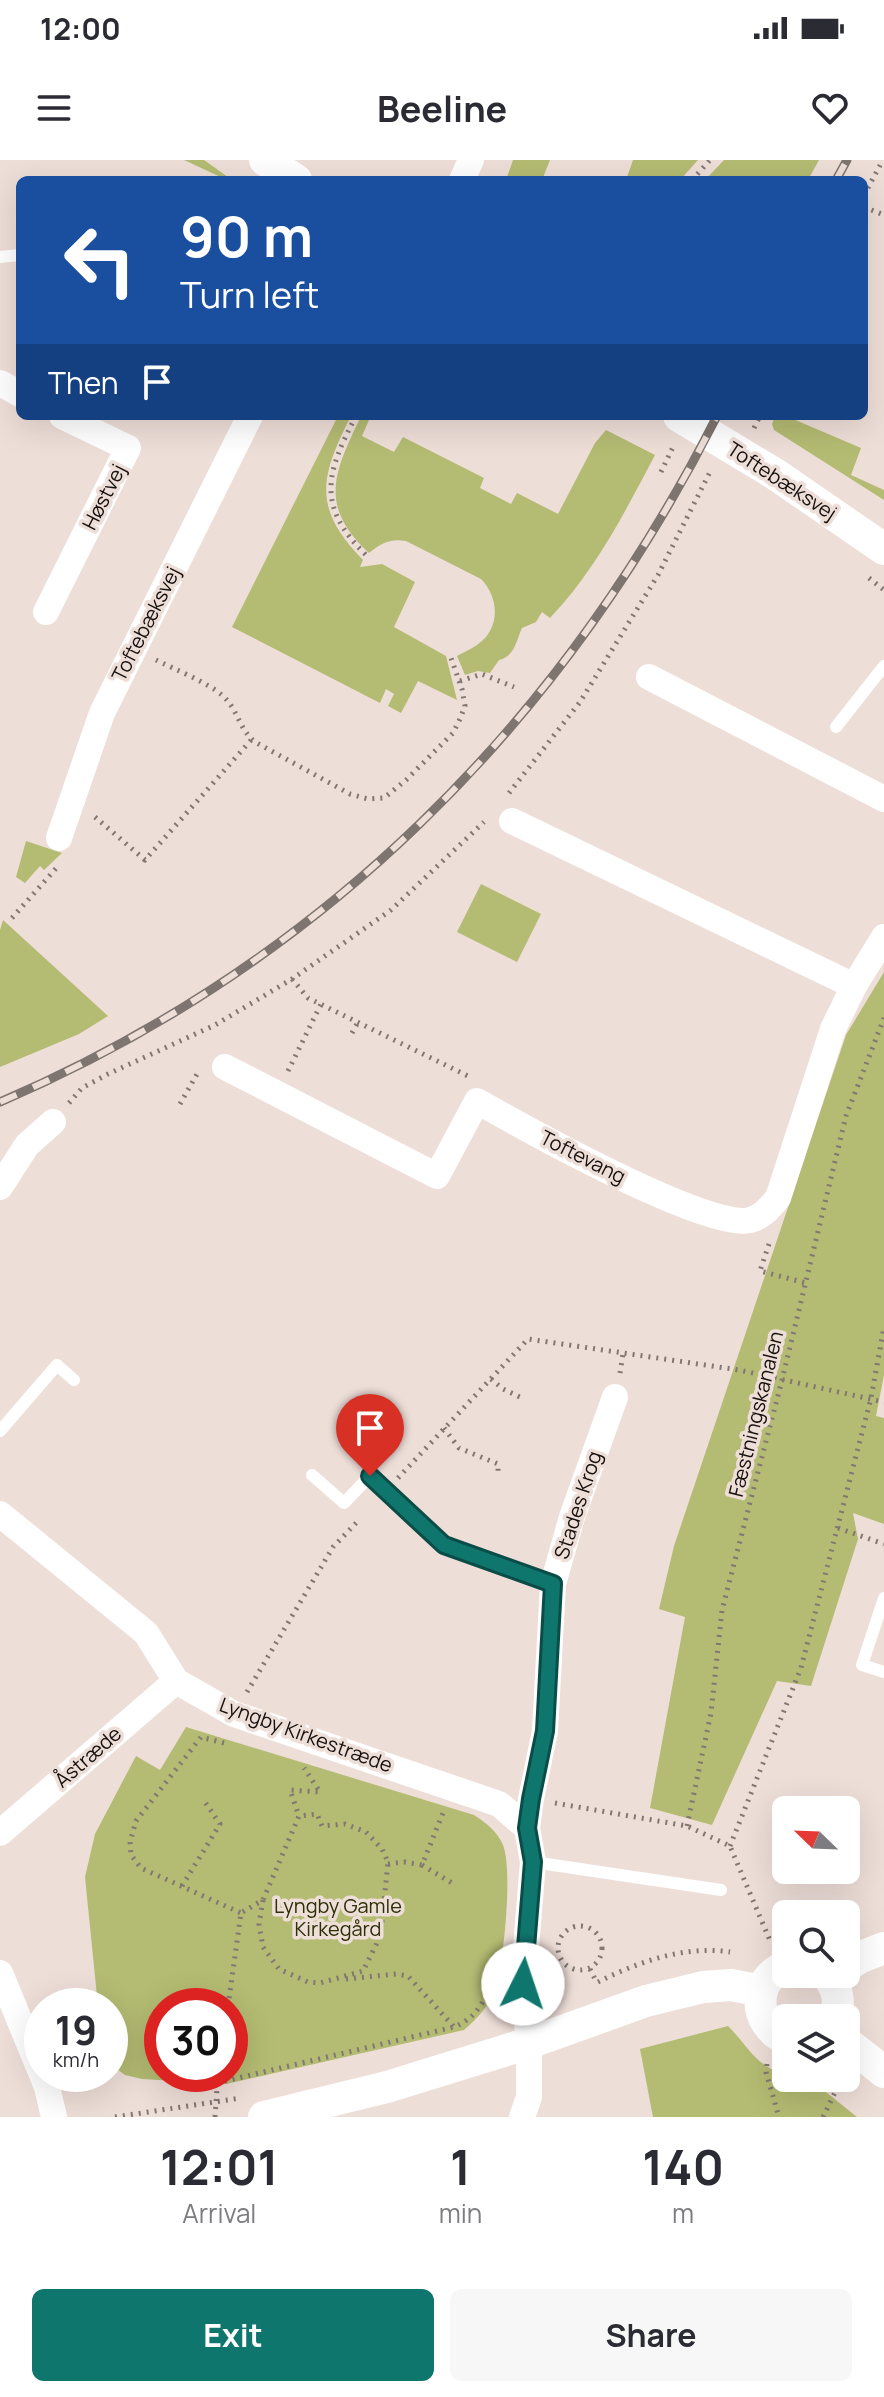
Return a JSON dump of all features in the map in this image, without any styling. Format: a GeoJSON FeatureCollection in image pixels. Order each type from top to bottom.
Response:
{"type":"FeatureCollection","features":[{"type":"Feature","properties":{"kind":"street","name":"Høstvej"},"geometry":{"type":"LineString","coordinates":[[46,612],[128,448],[70,420]]}},
{"type":"Feature","properties":{"kind":"street","name":"Toftebæksvej"},"geometry":{"type":"LineString","coordinates":[[59,838],[102,713],[248,420]]}},
{"type":"Feature","properties":{"kind":"street","name":"Toftebæksvej"},"geometry":{"type":"LineString","coordinates":[[686,420],[775,474],[884,549]]}},
{"type":"Feature","properties":{"kind":"street"},"geometry":{"type":"LineString","coordinates":[[649,677],[884,799]]}},
{"type":"Feature","properties":{"kind":"street"},"geometry":{"type":"LineString","coordinates":[[502,813],[854,986]]}},
{"type":"Feature","properties":{"kind":"street"},"geometry":{"type":"LineString","coordinates":[[760,1216],[778,1198],[833,1029],[854,986],[884,937]]}},
{"type":"Feature","properties":{"kind":"street"},"geometry":{"type":"LineString","coordinates":[[225,1067],[437,1176],[477,1101]]}},
{"type":"Feature","properties":{"kind":"street","name":"Toftevang"},"geometry":{"type":"LineString","coordinates":[[477,1101],[664,1198],[729,1220],[749,1221],[760,1216]]}},
{"type":"Feature","properties":{"kind":"street"},"geometry":{"type":"LineString","coordinates":[[0,1187],[27,1145],[53,1122]]}},
{"type":"Feature","properties":{"kind":"street","name":"Stades Krog"},"geometry":{"type":"LineString","coordinates":[[522,2117],[529,2097],[529,2043],[523,1984],[533,1862],[527,1828],[545,1731],[553,1584],[572,1517],[615,1397]]}},
{"type":"Feature","properties":{"kind":"street","name":"Lyngby Kirkestræde"},"geometry":{"type":"LineString","coordinates":[[0,1514],[146,1633],[176,1681],[234,1714],[499,1804],[527,1828]]}},
{"type":"Feature","properties":{"kind":"street","name":"Åstræde"},"geometry":{"type":"LineString","coordinates":[[0,1833],[176,1681]]}},
{"type":"Feature","properties":{"kind":"street"},"geometry":{"type":"LineString","coordinates":[[860,1958],[884,1948]]}},
{"type":"Feature","properties":{"kind":"street"},"geometry":{"type":"LineString","coordinates":[[0,1973],[47,2087],[54,2117]]}},
{"type":"Feature","properties":{"kind":"street"},"geometry":{"type":"LineString","coordinates":[[264,2117],[387,2087],[529,2043],[636,2003],[703,1987],[731,1985],[772,1976]]}},
{"type":"Feature","properties":{"kind":"street"},"geometry":{"type":"LineString","coordinates":[[772,1982],[760,2002],[761,2013],[772,2026]]}},
{"type":"Feature","properties":{"kind":"street"},"geometry":{"type":"LineString","coordinates":[[860,2053],[884,2072]]}},
{"type":"Feature","properties":{"kind":"lane"},"geometry":{"type":"LineString","coordinates":[[836,727],[884,666]]}},
{"type":"Feature","properties":{"kind":"lane"},"geometry":{"type":"LineString","coordinates":[[0,1431],[57,1365],[74,1380]]}},
{"type":"Feature","properties":{"kind":"lane"},"geometry":{"type":"LineString","coordinates":[[312,1475],[344,1503],[370,1476],[444,1545],[553,1584]]}},
{"type":"Feature","properties":{"kind":"lane"},"geometry":{"type":"LineString","coordinates":[[884,1598],[862,1665],[884,1672]]}},
{"type":"Feature","properties":{"kind":"lane"},"geometry":{"type":"LineString","coordinates":[[533,1862],[721,1890]]}},
{"type":"Feature","properties":{"kind":"path"},"geometry":{"type":"LineString","coordinates":[[696,176],[710,160]]}},
{"type":"Feature","properties":{"kind":"path"},"geometry":{"type":"LineString","coordinates":[[868,188],[883,160]]}},
{"type":"Feature","properties":{"kind":"path"},"geometry":{"type":"LineString","coordinates":[[354,420],[340,449],[330,486],[337,520],[366,555]]}},
{"type":"Feature","properties":{"kind":"path"},"geometry":{"type":"LineString","coordinates":[[53,1122],[82,1088],[215,1025],[292,979],[391,910],[502,813],[580,702],[658,575],[724,443]]}},
{"type":"Feature","properties":{"kind":"path"},"geometry":{"type":"LineString","coordinates":[[134,648],[221,694],[234,709],[245,735],[350,794],[368,799],[384,798],[453,733],[465,706],[451,658]]}},
{"type":"Feature","properties":{"kind":"path"},"geometry":{"type":"LineString","coordinates":[[460,681],[482,674],[514,687]]}},
{"type":"Feature","properties":{"kind":"path"},"geometry":{"type":"LineString","coordinates":[[73,798],[145,860],[252,739]]}},
{"type":"Feature","properties":{"kind":"path"},"geometry":{"type":"LineString","coordinates":[[292,979],[308,998],[468,1076],[477,1101]]}},
{"type":"Feature","properties":{"kind":"path"},"geometry":{"type":"LineString","coordinates":[[276,1094],[321,1004]]}},
{"type":"Feature","properties":{"kind":"path","name":"Fæstningskanalen"},"geometry":{"type":"LineString","coordinates":[[687,1826],[711,1713],[722,1610],[846,1116],[884,1018]]}},
{"type":"Feature","properties":{"kind":"path"},"geometry":{"type":"LineString","coordinates":[[352,1033],[358,1022]]}},
{"type":"Feature","properties":{"kind":"path"},"geometry":{"type":"LineString","coordinates":[[760,1216],[771,1238],[760,1271],[806,1283]]}},
{"type":"Feature","properties":{"kind":"path"},"geometry":{"type":"LineString","coordinates":[[772,1964],[730,1846],[801,1668],[871,1398],[884,1327]]}},
{"type":"Feature","properties":{"kind":"path"},"geometry":{"type":"LineString","coordinates":[[234,1714],[333,1547],[528,1339],[739,1370],[884,1402]]}},
{"type":"Feature","properties":{"kind":"path"},"geometry":{"type":"LineString","coordinates":[[491,1379],[524,1399]]}},
{"type":"Feature","properties":{"kind":"path"},"geometry":{"type":"LineString","coordinates":[[444,1428],[459,1448],[498,1464],[498,1473]]}},
{"type":"Feature","properties":{"kind":"path"},"geometry":{"type":"LineString","coordinates":[[838,1528],[884,1544]]}},
{"type":"Feature","properties":{"kind":"path"},"geometry":{"type":"LineString","coordinates":[[231,1745],[201,1737],[136,1821],[130,1842],[131,1855],[141,1868],[241,1913]]}},
{"type":"Feature","properties":{"kind":"path"},"geometry":{"type":"LineString","coordinates":[[301,1764],[320,1792],[290,1790],[299,1816],[263,1900],[259,1924],[263,1947],[279,1969],[308,1982],[396,1974],[408,1976],[454,2027]]}},
{"type":"Feature","properties":{"kind":"path"},"geometry":{"type":"LineString","coordinates":[[531,1799],[687,1826],[730,1846]]}},
{"type":"Feature","properties":{"kind":"path"},"geometry":{"type":"LineString","coordinates":[[182,1886],[220,1824],[205,1802]]}},
{"type":"Feature","properties":{"kind":"path"},"geometry":{"type":"LineString","coordinates":[[422,1865],[443,1813],[454,1816]]}},
{"type":"Feature","properties":{"kind":"path"},"geometry":{"type":"LineString","coordinates":[[299,1816],[317,1814],[322,1826],[345,1824],[366,1832],[382,1849],[388,1864],[382,1922],[376,1945],[363,1971],[335,1980]]}},
{"type":"Feature","properties":{"kind":"path"},"geometry":{"type":"LineString","coordinates":[[388,1864],[404,1862],[422,1865],[452,1883]]}},
{"type":"Feature","properties":{"kind":"path"},"geometry":{"type":"LineString","coordinates":[[241,1913],[263,1900]]}},
{"type":"Feature","properties":{"kind":"path"},"geometry":{"type":"LineString","coordinates":[[231,1988],[241,1913]]}},
{"type":"Feature","properties":{"kind":"path"},"geometry":{"type":"LineString","coordinates":[[586,1926],[598,1933],[603,1946],[600,1960],[590,1969],[576,1970],[563,1963],[558,1950],[561,1936],[572,1927],[586,1926]]}},
{"type":"Feature","properties":{"kind":"path"},"geometry":{"type":"LineString","coordinates":[[248,2076],[464,2023],[478,2011],[486,1998],[497,1957]]}},
{"type":"Feature","properties":{"kind":"path"},"geometry":{"type":"LineString","coordinates":[[590,1969],[597,1983]]}},
{"type":"Feature","properties":{"kind":"path"},"geometry":{"type":"LineString","coordinates":[[772,2055],[766,2072],[779,2117]]}},
{"type":"Feature","properties":{"kind":"path"},"geometry":{"type":"LineString","coordinates":[[215,2117],[216,2092]]}},
{"type":"Feature","properties":{"kind":"path"},"geometry":{"type":"LineString","coordinates":[[823,2117],[835,2092]]}},
{"type":"Feature","properties":{"kind":"green space"},"geometry":{"type":"Polygon","coordinates":[[[184,160],[204,160],[226,176],[218,176],[184,160]]]}},
{"type":"Feature","properties":{"kind":"green space"},"geometry":{"type":"Polygon","coordinates":[[[513,160],[550,160],[544,176],[507,176],[513,160]]]}},
{"type":"Feature","properties":{"kind":"green space"},"geometry":{"type":"Polygon","coordinates":[[[633,160],[698,160],[684,176],[627,176],[633,160]]]}},
{"type":"Feature","properties":{"kind":"green space"},"geometry":{"type":"Polygon","coordinates":[[[724,160],[819,160],[810,176],[709,176],[724,160]]]}},
{"type":"Feature","properties":{"kind":"green space"},"geometry":{"type":"Polygon","coordinates":[[[336,420],[349,420],[328,475],[326,491],[335,524],[363,560],[360,567],[382,564],[415,582],[394,627],[446,656],[457,700],[418,681],[401,713],[388,706],[394,694],[386,689],[380,703],[232,627],[336,420]]]}},
{"type":"Feature","properties":{"kind":"green space"},"geometry":{"type":"Polygon","coordinates":[[[359,420],[369,420],[362,436],[394,452],[403,437],[484,478],[480,488],[511,504],[517,493],[558,514],[595,443],[606,430],[655,455],[608,540],[566,600],[550,618],[542,612],[536,622],[522,628],[512,652],[499,660],[490,673],[478,671],[465,675],[457,656],[482,641],[490,631],[495,607],[490,592],[481,579],[406,541],[386,542],[369,553],[342,519],[337,503],[338,471],[359,420]]]}},
{"type":"Feature","properties":{"kind":"green space"},"geometry":{"type":"Polygon","coordinates":[[[774,420],[795,420],[861,448],[851,475],[884,490],[884,500],[774,430],[774,420]]]}},
{"type":"Feature","properties":{"kind":"green space"},"geometry":{"type":"Polygon","coordinates":[[[26,841],[62,853],[44,870],[40,866],[25,883],[16,877],[26,841]]]}},
{"type":"Feature","properties":{"kind":"green space"},"geometry":{"type":"Polygon","coordinates":[[[481,884],[541,914],[517,962],[457,932],[481,884]]]}},
{"type":"Feature","properties":{"kind":"green space"},"geometry":{"type":"Polygon","coordinates":[[[3,920],[108,1016],[79,1034],[0,1067],[0,930],[3,920]]]}},
{"type":"Feature","properties":{"kind":"green space"},"geometry":{"type":"Polygon","coordinates":[[[884,972],[884,1375],[876,1416],[884,1418],[884,1524],[853,1513],[858,1539],[811,1686],[777,1681],[712,1825],[650,1808],[685,1617],[659,1609],[674,1546],[846,1035],[884,972]]]}},
{"type":"Feature","properties":{"kind":"green space","name":"Lyngby Gamle Kirkegård"},"geometry":{"type":"Polygon","coordinates":[[[186,1727],[474,1815],[483,1821],[503,1845],[506,1857],[506,1918],[498,1978],[478,2017],[464,2030],[248,2079],[248,1988],[144,1988],[144,2079],[128,2076],[128,1988],[96,1988],[85,1877],[95,1834],[136,1756],[160,1770],[186,1727]]]}},
{"type":"Feature","properties":{"kind":"green space"},"geometry":{"type":"Polygon","coordinates":[[[728,2026],[753,2055],[772,2069],[772,2092],[826,2092],[857,2117],[653,2117],[640,2049],[728,2026]]]}},
{"type":"Feature","properties":{"kind":"railway"},"geometry":{"type":"LineString","coordinates":[[838,176],[847,160]]}},
{"type":"Feature","properties":{"kind":"railway"},"geometry":{"type":"LineString","coordinates":[[0,1102],[117,1046],[225,980],[327,906],[420,824],[506,733],[584,635],[654,529],[715,420]]}},
{"type":"Feature","properties":{"kind":"route"},"geometry":{"type":"LineString","coordinates":[[370,1476],[444,1545],[553,1584],[545,1731],[527,1828],[533,1862],[523,1984]]}}]}
